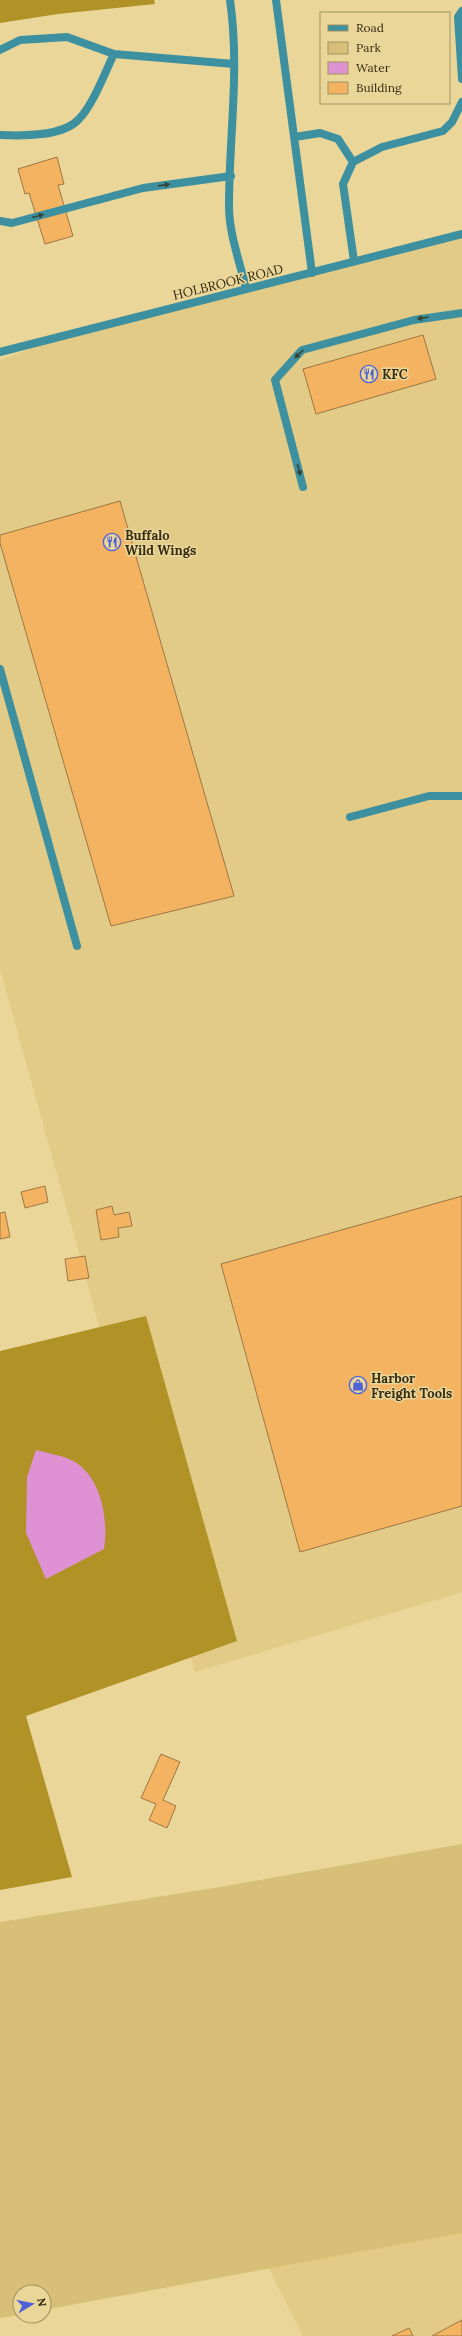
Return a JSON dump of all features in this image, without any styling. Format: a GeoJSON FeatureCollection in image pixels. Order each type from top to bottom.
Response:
{"type":"FeatureCollection","features":[{"type":"Feature","properties":{"kind":"street"},"geometry":{"type":"LineString","coordinates":[[230,0],[235,96],[229,207],[235,245],[246,289]]}},
{"type":"Feature","properties":{"kind":"street"},"geometry":{"type":"LineString","coordinates":[[276,0],[312,272]]}},
{"type":"Feature","properties":{"kind":"street"},"geometry":{"type":"LineString","coordinates":[[462,11],[458,17],[462,78]]}},
{"type":"Feature","properties":{"kind":"street"},"geometry":{"type":"LineString","coordinates":[[0,50],[20,40],[67,37],[114,54],[234,64]]}},
{"type":"Feature","properties":{"kind":"street"},"geometry":{"type":"LineString","coordinates":[[0,135],[32,136],[64,128],[79,120],[95,93],[114,54]]}},
{"type":"Feature","properties":{"kind":"street"},"geometry":{"type":"LineString","coordinates":[[354,261],[342,184],[353,162],[382,147],[443,131],[452,122],[462,102]]}},
{"type":"Feature","properties":{"kind":"street"},"geometry":{"type":"LineString","coordinates":[[295,137],[320,133],[338,138],[353,162]]}},
{"type":"Feature","properties":{"kind":"street"},"geometry":{"type":"LineString","coordinates":[[0,221],[12,223],[143,188],[231,176]]}},
{"type":"Feature","properties":{"kind":"street","name":"HOLBROOK ROAD"},"geometry":{"type":"LineString","coordinates":[[0,352],[462,234]]}},
{"type":"Feature","properties":{"kind":"street"},"geometry":{"type":"LineString","coordinates":[[303,487],[275,380],[302,350],[414,320],[462,312]]}},
{"type":"Feature","properties":{"kind":"street"},"geometry":{"type":"LineString","coordinates":[[0,669],[77,946]]}},
{"type":"Feature","properties":{"kind":"street"},"geometry":{"type":"LineString","coordinates":[[350,817],[430,796],[462,796]]}},
{"type":"Feature","properties":{"kind":"shaded area"},"geometry":{"type":"Polygon","coordinates":[[[0,0],[154,0],[155,4],[58,14],[0,23],[0,0]]]}},
{"type":"Feature","properties":{"kind":"shaded area"},"geometry":{"type":"Polygon","coordinates":[[[462,234],[462,1592],[195,1672],[0,969],[0,360],[71,334],[462,234]]]}},
{"type":"Feature","properties":{"kind":"shaded area"},"geometry":{"type":"Polygon","coordinates":[[[146,1316],[237,1641],[26,1716],[72,1877],[0,1890],[0,1351],[146,1316]]]}},
{"type":"Feature","properties":{"kind":"shaded area"},"geometry":{"type":"Polygon","coordinates":[[[462,2230],[462,2336],[303,2336],[267,2265],[462,2230]]]}},
{"type":"Feature","properties":{"kind":"green space"},"geometry":{"type":"Polygon","coordinates":[[[462,1844],[462,2233],[52,2309],[52,2284],[12,2284],[12,2316],[0,2318],[0,1922],[220,1887],[462,1844]]]}},
{"type":"Feature","properties":{"kind":"water"},"geometry":{"type":"Polygon","coordinates":[[[36,1450],[69,1459],[80,1465],[89,1474],[104,1511],[104,1549],[46,1579],[26,1533],[27,1477],[36,1450]]]}},
{"type":"Feature","properties":{"kind":"building"},"geometry":{"type":"Polygon","coordinates":[[[57,157],[64,184],[58,185],[73,236],[45,244],[29,193],[25,194],[18,169],[57,157]]]}},
{"type":"Feature","properties":{"kind":"building","name":"KFC"},"geometry":{"type":"Polygon","coordinates":[[[423,335],[436,379],[316,414],[303,369],[423,335]]]}},
{"type":"Feature","properties":{"kind":"building"},"geometry":{"type":"Polygon","coordinates":[[[120,501],[234,896],[111,926],[0,543],[0,535],[120,501]]]}},
{"type":"Feature","properties":{"kind":"building"},"geometry":{"type":"Polygon","coordinates":[[[45,1186],[48,1202],[25,1208],[21,1192],[45,1186]]]}},
{"type":"Feature","properties":{"kind":"building","name":"Harbor Freight Tools"},"geometry":{"type":"Polygon","coordinates":[[[462,1196],[462,1506],[300,1552],[221,1264],[462,1196]]]}},
{"type":"Feature","properties":{"kind":"building"},"geometry":{"type":"Polygon","coordinates":[[[112,1206],[114,1215],[129,1212],[132,1226],[118,1228],[119,1237],[101,1240],[96,1210],[112,1206]]]}},
{"type":"Feature","properties":{"kind":"building"},"geometry":{"type":"Polygon","coordinates":[[[5,1212],[10,1237],[0,1239],[0,1213],[5,1212]]]}},
{"type":"Feature","properties":{"kind":"building"},"geometry":{"type":"Polygon","coordinates":[[[85,1256],[89,1278],[68,1281],[65,1259],[85,1256]]]}},
{"type":"Feature","properties":{"kind":"building"},"geometry":{"type":"Polygon","coordinates":[[[161,1754],[180,1762],[163,1800],[176,1806],[167,1828],[149,1820],[156,1804],[141,1798],[161,1754]]]}},
{"type":"Feature","properties":{"kind":"building"},"geometry":{"type":"Polygon","coordinates":[[[462,2320],[462,2336],[432,2336],[462,2320]]]}},
{"type":"Feature","properties":{"kind":"building"},"geometry":{"type":"Polygon","coordinates":[[[409,2328],[413,2336],[392,2336],[409,2328]]]}},
{"type":"Feature","properties":{"kind":"place","name":"KFC"},"geometry":{"type":"Point","coordinates":[369,374]}},
{"type":"Feature","properties":{"kind":"place","name":"Buffalo Wild Wings"},"geometry":{"type":"Point","coordinates":[112,542]}},
{"type":"Feature","properties":{"kind":"place","name":"Harbor Freight Tools"},"geometry":{"type":"Point","coordinates":[358,1385]}}]}
